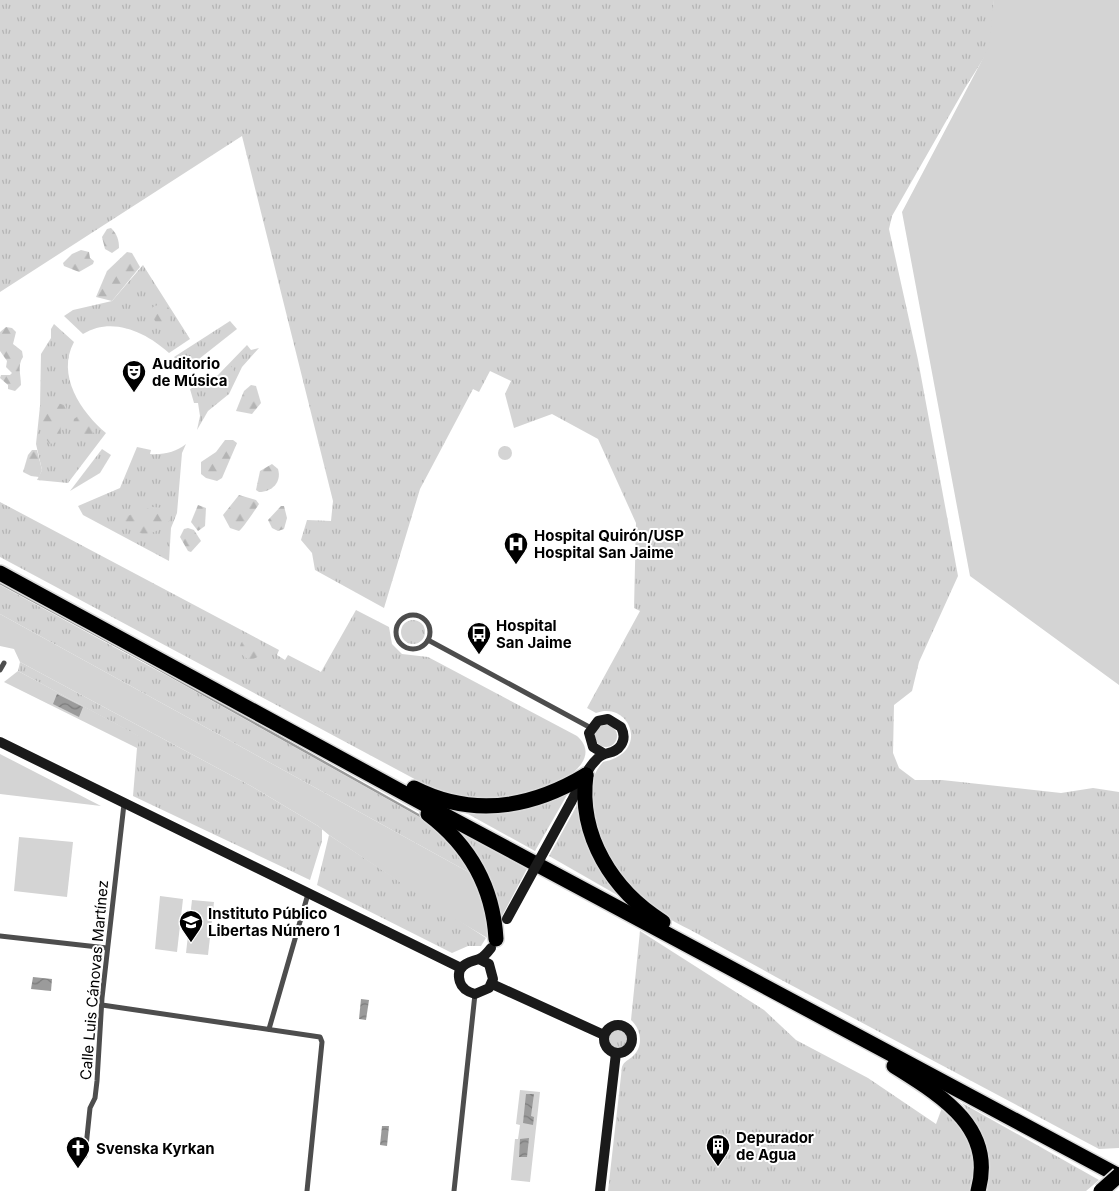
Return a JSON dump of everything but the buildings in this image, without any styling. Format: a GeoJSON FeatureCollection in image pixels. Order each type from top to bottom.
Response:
{"type":"FeatureCollection","features":[{"type":"Feature","properties":{"kind":"highway"},"geometry":{"type":"LineString","coordinates":[[0,573],[1119,1176],[1100,1191]]}},
{"type":"Feature","properties":{"kind":"highway"},"geometry":{"type":"LineString","coordinates":[[206,685],[228,693],[426,794],[451,802],[476,806],[492,806],[534,800],[560,790],[586,775],[586,803],[591,832],[602,861],[621,888],[654,917],[733,963],[759,983]]}},
{"type":"Feature","properties":{"kind":"highway"},"geometry":{"type":"LineString","coordinates":[[206,685],[426,812],[443,826],[460,844],[478,870],[492,909],[494,944]]}},
{"type":"Feature","properties":{"kind":"highway"},"geometry":{"type":"LineString","coordinates":[[840,1027],[859,1043],[937,1095],[971,1128],[982,1162],[978,1191]]}},
{"type":"Feature","properties":{"kind":"street"},"geometry":{"type":"LineString","coordinates":[[409,616],[422,618],[430,630],[428,640],[418,648],[406,647],[397,637],[399,624],[409,616]]}},
{"type":"Feature","properties":{"kind":"street"},"geometry":{"type":"LineString","coordinates":[[428,640],[591,728]]}},
{"type":"Feature","properties":{"kind":"street"},"geometry":{"type":"LineString","coordinates":[[0,670],[4,663]]}},
{"type":"Feature","properties":{"kind":"street"},"geometry":{"type":"LineString","coordinates":[[484,961],[594,762],[603,754],[613,752],[621,746],[624,736],[621,727],[613,720],[603,719],[591,728],[589,738],[593,747],[594,762]]}},
{"type":"Feature","properties":{"kind":"street"},"geometry":{"type":"LineString","coordinates":[[0,742],[461,968]]}},
{"type":"Feature","properties":{"kind":"street"},"geometry":{"type":"LineString","coordinates":[[593,747],[603,754]]}},
{"type":"Feature","properties":{"kind":"street","name":"Calle Luis Cánovas Martínez"},"geometry":{"type":"LineString","coordinates":[[85,1156],[90,1108],[95,1098],[97,1081],[107,948],[124,804]]}},
{"type":"Feature","properties":{"kind":"street"},"geometry":{"type":"LineString","coordinates":[[269,1029],[308,894]]}},
{"type":"Feature","properties":{"kind":"street"},"geometry":{"type":"LineString","coordinates":[[0,936],[107,948]]}},
{"type":"Feature","properties":{"kind":"street"},"geometry":{"type":"LineString","coordinates":[[468,961],[484,961],[494,974],[492,984],[485,992],[474,994],[465,990],[461,985],[459,974],[461,968],[468,961]]}},
{"type":"Feature","properties":{"kind":"street"},"geometry":{"type":"LineString","coordinates":[[492,984],[604,1035]]}},
{"type":"Feature","properties":{"kind":"street"},"geometry":{"type":"LineString","coordinates":[[454,1191],[474,994]]}},
{"type":"Feature","properties":{"kind":"street"},"geometry":{"type":"LineString","coordinates":[[102,1005],[317,1036],[322,1040],[307,1191]]}},
{"type":"Feature","properties":{"kind":"street"},"geometry":{"type":"LineString","coordinates":[[618,1025],[629,1030],[632,1039],[629,1048],[616,1053],[606,1047],[604,1035],[609,1028],[618,1025]]}},
{"type":"Feature","properties":{"kind":"street"},"geometry":{"type":"LineString","coordinates":[[600,1191],[616,1053]]}},
{"type":"Feature","properties":{"kind":"green space"},"geometry":{"type":"Polygon","coordinates":[[[0,0],[994,0],[992,45],[965,88],[892,216],[889,229],[918,360],[958,576],[919,662],[912,691],[894,705],[893,753],[899,768],[915,780],[942,780],[1061,793],[1093,788],[1119,792],[1119,1148],[1099,1149],[676,923],[645,902],[621,875],[609,856],[600,836],[593,816],[591,796],[594,777],[603,762],[618,757],[627,749],[631,739],[630,729],[626,720],[618,714],[608,711],[596,713],[587,708],[640,611],[634,608],[636,523],[598,439],[552,414],[514,428],[505,394],[511,381],[490,371],[479,392],[473,389],[420,489],[384,608],[315,570],[312,553],[301,540],[307,520],[331,521],[333,501],[242,136],[0,292],[0,0]]]}},
{"type":"Feature","properties":{"kind":"green space"},"geometry":{"type":"Polygon","coordinates":[[[994,0],[1119,0],[1119,685],[970,576],[902,212],[989,47],[994,0]]]}},
{"type":"Feature","properties":{"kind":"green space"},"geometry":{"type":"Polygon","coordinates":[[[111,228],[116,235],[119,245],[119,248],[112,253],[105,249],[102,237],[107,229],[111,228]]]}},
{"type":"Feature","properties":{"kind":"green space"},"geometry":{"type":"Polygon","coordinates":[[[81,250],[89,252],[90,258],[94,261],[93,264],[79,272],[64,266],[63,263],[72,254],[81,250]]]}},
{"type":"Feature","properties":{"kind":"green space"},"geometry":{"type":"Polygon","coordinates":[[[127,252],[132,253],[140,267],[112,301],[96,297],[107,271],[127,252]]]}},
{"type":"Feature","properties":{"kind":"green space"},"geometry":{"type":"Polygon","coordinates":[[[143,265],[190,339],[169,353],[150,339],[128,329],[105,326],[83,334],[64,316],[73,310],[112,301],[143,265]]]}},
{"type":"Feature","properties":{"kind":"green space"},"geometry":{"type":"Polygon","coordinates":[[[166,304],[171,312],[169,316],[171,325],[168,329],[159,328],[150,312],[153,307],[166,304]]]}},
{"type":"Feature","properties":{"kind":"green space"},"geometry":{"type":"Polygon","coordinates":[[[230,321],[237,329],[185,370],[174,357],[230,321]]]}},
{"type":"Feature","properties":{"kind":"green space"},"geometry":{"type":"Polygon","coordinates":[[[54,324],[74,342],[69,355],[68,367],[74,392],[88,415],[106,433],[68,483],[37,480],[42,470],[36,444],[40,406],[41,354],[51,338],[51,329],[54,324]]]}},
{"type":"Feature","properties":{"kind":"green space"},"geometry":{"type":"Polygon","coordinates":[[[6,327],[12,328],[16,332],[13,344],[22,351],[23,357],[20,367],[21,385],[15,391],[8,389],[8,385],[0,378],[1,375],[10,375],[12,373],[6,367],[7,361],[0,351],[0,332],[6,327]]]}},
{"type":"Feature","properties":{"kind":"green space"},"geometry":{"type":"Polygon","coordinates":[[[247,345],[251,350],[259,348],[242,367],[229,394],[208,411],[197,430],[200,416],[198,403],[194,403],[190,389],[218,375],[247,345]]]}},
{"type":"Feature","properties":{"kind":"green space"},"geometry":{"type":"Polygon","coordinates":[[[231,366],[236,374],[230,382],[224,379],[223,373],[226,367],[231,366]]]}},
{"type":"Feature","properties":{"kind":"green space"},"geometry":{"type":"Polygon","coordinates":[[[251,385],[256,386],[261,403],[252,414],[236,411],[244,391],[251,385]]]}},
{"type":"Feature","properties":{"kind":"green space"},"geometry":{"type":"Polygon","coordinates":[[[58,403],[66,406],[67,412],[60,419],[61,435],[54,443],[50,444],[43,430],[43,414],[46,405],[58,403]]]}},
{"type":"Feature","properties":{"kind":"green space"},"geometry":{"type":"Polygon","coordinates":[[[82,413],[91,420],[94,432],[92,435],[75,433],[72,429],[74,419],[82,413]]]}},
{"type":"Feature","properties":{"kind":"green space"},"geometry":{"type":"Polygon","coordinates":[[[225,440],[233,440],[237,443],[222,478],[217,481],[206,478],[201,474],[201,462],[216,452],[225,440]]]}},
{"type":"Feature","properties":{"kind":"green space"},"geometry":{"type":"Polygon","coordinates":[[[186,444],[182,453],[177,513],[171,528],[169,561],[83,515],[78,506],[120,488],[137,447],[151,450],[150,454],[160,454],[174,451],[186,444]]]}},
{"type":"Feature","properties":{"kind":"green space"},"geometry":{"type":"Polygon","coordinates":[[[505,446],[510,448],[512,453],[510,458],[505,460],[500,458],[498,453],[500,448],[505,446]]]}},
{"type":"Feature","properties":{"kind":"green space"},"geometry":{"type":"Polygon","coordinates":[[[102,449],[111,455],[100,473],[70,491],[102,449]]]}},
{"type":"Feature","properties":{"kind":"green space"},"geometry":{"type":"Polygon","coordinates":[[[32,450],[37,450],[42,470],[39,477],[23,472],[28,455],[32,450]]]}},
{"type":"Feature","properties":{"kind":"green space"},"geometry":{"type":"Polygon","coordinates":[[[272,464],[278,469],[279,478],[272,488],[259,492],[256,490],[260,471],[272,464]]]}},
{"type":"Feature","properties":{"kind":"green space"},"geometry":{"type":"Polygon","coordinates":[[[239,495],[256,500],[259,504],[239,531],[230,528],[223,515],[239,495]]]}},
{"type":"Feature","properties":{"kind":"green space"},"geometry":{"type":"Polygon","coordinates":[[[0,502],[279,650],[277,655],[285,660],[288,655],[321,672],[356,610],[389,627],[392,644],[402,654],[428,657],[577,736],[585,746],[585,756],[580,766],[570,775],[559,782],[525,796],[500,800],[475,800],[460,798],[437,791],[0,557],[0,502]]]}},
{"type":"Feature","properties":{"kind":"green space"},"geometry":{"type":"Polygon","coordinates":[[[198,505],[206,508],[205,526],[198,531],[191,522],[198,505]]]}},
{"type":"Feature","properties":{"kind":"green space"},"geometry":{"type":"Polygon","coordinates":[[[281,506],[284,506],[287,518],[284,529],[278,531],[272,528],[268,520],[281,506]]]}},
{"type":"Feature","properties":{"kind":"green space"},"geometry":{"type":"Polygon","coordinates":[[[152,507],[166,508],[171,515],[164,527],[159,530],[144,534],[123,522],[127,516],[152,507]]]}},
{"type":"Feature","properties":{"kind":"green space"},"geometry":{"type":"Polygon","coordinates":[[[184,529],[194,530],[201,541],[191,552],[188,551],[180,537],[184,529]]]}},
{"type":"Feature","properties":{"kind":"green space"},"geometry":{"type":"Polygon","coordinates":[[[0,585],[173,679],[430,823],[451,843],[472,874],[0,614],[0,585]]]}},
{"type":"Feature","properties":{"kind":"green space"},"geometry":{"type":"Polygon","coordinates":[[[0,614],[472,874],[485,901],[489,939],[452,917],[318,826],[251,786],[20,662],[14,649],[0,646],[0,614]]]}},
{"type":"Feature","properties":{"kind":"green space"},"geometry":{"type":"Polygon","coordinates":[[[413,620],[418,621],[424,627],[424,637],[418,643],[413,644],[408,643],[402,637],[401,632],[402,627],[408,621],[413,620]]]}},
{"type":"Feature","properties":{"kind":"green space"},"geometry":{"type":"Polygon","coordinates":[[[251,637],[259,640],[262,648],[259,656],[251,659],[243,656],[240,648],[243,640],[251,637]]]}},
{"type":"Feature","properties":{"kind":"green space"},"geometry":{"type":"Polygon","coordinates":[[[20,662],[251,786],[322,829],[322,841],[310,880],[133,796],[138,736],[18,671],[20,662]]]}},
{"type":"Feature","properties":{"kind":"green space"},"geometry":{"type":"Polygon","coordinates":[[[18,671],[139,736],[137,748],[4,682],[18,671]]]}},
{"type":"Feature","properties":{"kind":"green space"},"geometry":{"type":"Polygon","coordinates":[[[602,725],[610,725],[617,732],[617,740],[610,747],[602,747],[595,740],[595,732],[602,725]]]}},
{"type":"Feature","properties":{"kind":"green space"},"geometry":{"type":"Polygon","coordinates":[[[0,754],[101,806],[0,794],[0,754]]]}},
{"type":"Feature","properties":{"kind":"green space"},"geometry":{"type":"Polygon","coordinates":[[[565,794],[567,795],[535,851],[459,809],[513,810],[537,805],[565,794]]]}},
{"type":"Feature","properties":{"kind":"green space"},"geometry":{"type":"Polygon","coordinates":[[[581,798],[626,900],[549,856],[581,798]]]}},
{"type":"Feature","properties":{"kind":"green space"},"geometry":{"type":"Polygon","coordinates":[[[456,830],[527,869],[502,916],[499,914],[456,830]]]}},
{"type":"Feature","properties":{"kind":"green space"},"geometry":{"type":"Polygon","coordinates":[[[329,835],[486,938],[481,946],[468,946],[452,953],[317,885],[329,835]]]}},
{"type":"Feature","properties":{"kind":"green space"},"geometry":{"type":"Polygon","coordinates":[[[19,837],[73,842],[67,897],[14,891],[19,837]]]}},
{"type":"Feature","properties":{"kind":"green space"},"geometry":{"type":"Polygon","coordinates":[[[160,896],[183,899],[177,952],[155,949],[160,896]]]}},
{"type":"Feature","properties":{"kind":"green space"},"geometry":{"type":"Polygon","coordinates":[[[192,900],[214,902],[208,955],[186,953],[192,900]]]}},
{"type":"Feature","properties":{"kind":"green space"},"geometry":{"type":"Polygon","coordinates":[[[640,931],[764,1010],[796,1040],[868,1078],[936,1124],[943,1105],[956,1117],[974,1147],[974,1191],[608,1191],[622,1067],[636,1052],[640,1043],[639,1033],[631,1020],[640,931]]]}},
{"type":"Feature","properties":{"kind":"green space"},"geometry":{"type":"Polygon","coordinates":[[[618,1029],[625,1032],[628,1039],[625,1046],[618,1049],[611,1046],[608,1039],[611,1032],[618,1029]]]}},
{"type":"Feature","properties":{"kind":"green space"},"geometry":{"type":"Polygon","coordinates":[[[520,1090],[540,1092],[530,1182],[511,1180],[515,1139],[518,1139],[520,1125],[516,1124],[520,1090]]]}},
{"type":"Feature","properties":{"kind":"green space"},"geometry":{"type":"Polygon","coordinates":[[[962,1103],[1099,1180],[1086,1191],[987,1191],[988,1165],[985,1144],[976,1124],[962,1103]]]}},
{"type":"Feature","properties":{"kind":"water"},"geometry":{"type":"Polygon","coordinates":[[[57,694],[83,707],[79,717],[53,704],[57,694]]]}},
{"type":"Feature","properties":{"kind":"water"},"geometry":{"type":"Polygon","coordinates":[[[33,977],[52,979],[51,991],[31,989],[33,977]]]}},
{"type":"Feature","properties":{"kind":"water"},"geometry":{"type":"Polygon","coordinates":[[[361,999],[369,1000],[366,1020],[359,1019],[361,999]]]}},
{"type":"Feature","properties":{"kind":"water"},"geometry":{"type":"Polygon","coordinates":[[[526,1094],[534,1094],[531,1116],[534,1117],[533,1125],[523,1123],[526,1094]]]}},
{"type":"Feature","properties":{"kind":"water"},"geometry":{"type":"Polygon","coordinates":[[[382,1126],[389,1126],[387,1146],[380,1145],[382,1126]]]}},
{"type":"Feature","properties":{"kind":"water"},"geometry":{"type":"Polygon","coordinates":[[[529,1138],[527,1157],[519,1157],[520,1139],[529,1138]]]}},
{"type":"Feature","properties":{"kind":"waterway"},"geometry":{"type":"LineString","coordinates":[[0,583],[144,661],[422,817]]}},
{"type":"Feature","properties":{"kind":"place","name":"Auditorio de Música"},"geometry":{"type":"Point","coordinates":[134,393]}},
{"type":"Feature","properties":{"kind":"place","name":"Hospital Quirón/USP Hospital San Jaime"},"geometry":{"type":"Point","coordinates":[516,565]}},
{"type":"Feature","properties":{"kind":"place","name":"Hospital San Jaime"},"geometry":{"type":"Point","coordinates":[479,655]}},
{"type":"Feature","properties":{"kind":"place","name":"Instituto Público Libertas Número 1"},"geometry":{"type":"Point","coordinates":[191,943]}},
{"type":"Feature","properties":{"kind":"place","name":"Depurador de Agua"},"geometry":{"type":"Point","coordinates":[718,1167]}},
{"type":"Feature","properties":{"kind":"place","name":"Svenska Kyrkan"},"geometry":{"type":"Point","coordinates":[78,1169]}}]}
